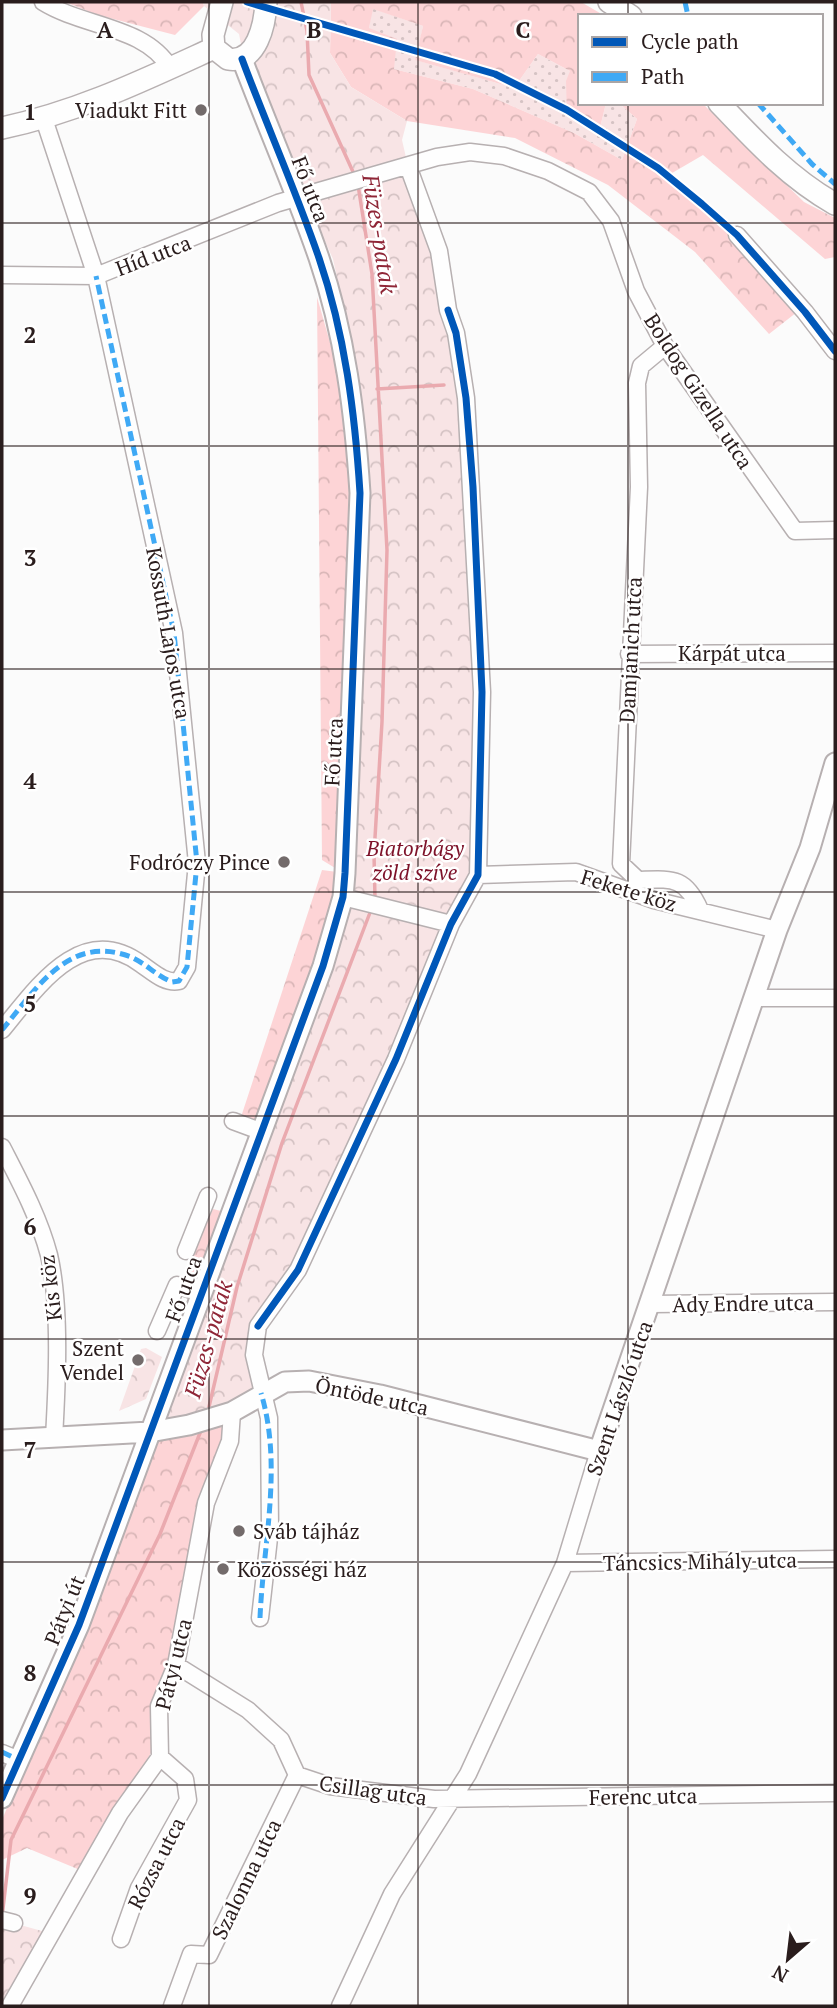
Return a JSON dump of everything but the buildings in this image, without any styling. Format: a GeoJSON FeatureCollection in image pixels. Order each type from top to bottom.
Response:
{"type":"FeatureCollection","features":[{"type":"Feature","properties":{"kind":"main road"},"geometry":{"type":"LineString","coordinates":[[222,2],[213,35],[214,48],[223,58],[242,59],[254,50],[267,2]]}},
{"type":"Feature","properties":{"kind":"main road"},"geometry":{"type":"LineString","coordinates":[[609,2],[628,14]]}},
{"type":"Feature","properties":{"kind":"main road"},"geometry":{"type":"LineString","coordinates":[[2,128],[44,119],[109,97],[214,48]]}},
{"type":"Feature","properties":{"kind":"main road"},"geometry":{"type":"LineString","coordinates":[[721,105],[781,167],[809,190],[835,204]]}},
{"type":"Feature","properties":{"kind":"street"},"geometry":{"type":"LineString","coordinates":[[43,2],[79,19],[148,43],[160,52],[170,68]]}},
{"type":"Feature","properties":{"kind":"street","name":"Fő utca"},"geometry":{"type":"LineString","coordinates":[[150,1432],[260,1131],[323,965],[351,900],[359,520],[356,430],[335,313],[320,260],[242,59]]}},
{"type":"Feature","properties":{"kind":"street","name":"Kossuth Lajos utca"},"geometry":{"type":"LineString","coordinates":[[2,1030],[54,971],[83,952],[112,951],[134,958],[172,982],[179,981],[187,967],[197,863],[174,633],[96,276],[44,119]]}},
{"type":"Feature","properties":{"kind":"street","name":"Boldog Gizella utca"},"geometry":{"type":"LineString","coordinates":[[408,166],[470,152],[504,156],[548,171],[589,192],[611,221],[636,291],[665,346],[795,531],[835,530]]}},
{"type":"Feature","properties":{"kind":"street"},"geometry":{"type":"LineString","coordinates":[[260,1618],[270,1529],[269,1418],[254,1355],[258,1326],[298,1270],[396,1059],[450,924],[478,875],[482,692],[467,398],[456,333],[448,310],[439,251],[408,166]]}},
{"type":"Feature","properties":{"kind":"street","name":"Fő utca"},"geometry":{"type":"LineString","coordinates":[[297,199],[408,166]]}},
{"type":"Feature","properties":{"kind":"street","name":"Híd utca"},"geometry":{"type":"LineString","coordinates":[[2,275],[96,276],[258,211],[297,199]]}},
{"type":"Feature","properties":{"kind":"street"},"geometry":{"type":"LineString","coordinates":[[737,235],[805,312],[835,351]]}},
{"type":"Feature","properties":{"kind":"street","name":"Damjanich utca"},"geometry":{"type":"LineString","coordinates":[[665,346],[641,366],[637,383],[639,487],[621,864],[638,880],[674,879],[692,891],[700,910]]}},
{"type":"Feature","properties":{"kind":"street","name":"Kárpát utca"},"geometry":{"type":"LineString","coordinates":[[629,654],[835,653]]}},
{"type":"Feature","properties":{"kind":"street","name":"Szent László utca"},"geometry":{"type":"LineString","coordinates":[[340,2006],[393,1894],[468,1774],[565,1563],[599,1451],[777,930],[810,848],[835,763]]}},
{"type":"Feature","properties":{"kind":"street","name":"Fekete köz"},"geometry":{"type":"LineString","coordinates":[[478,875],[576,872],[654,900],[777,930]]}},
{"type":"Feature","properties":{"kind":"street"},"geometry":{"type":"LineString","coordinates":[[351,900],[450,924]]}},
{"type":"Feature","properties":{"kind":"street"},"geometry":{"type":"LineString","coordinates":[[754,998],[835,998]]}},
{"type":"Feature","properties":{"kind":"street"},"geometry":{"type":"LineString","coordinates":[[233,1121],[260,1131]]}},
{"type":"Feature","properties":{"kind":"street","name":"Kis köz"},"geometry":{"type":"LineString","coordinates":[[2,1147],[29,1199],[49,1256],[57,1367],[54,1438]]}},
{"type":"Feature","properties":{"kind":"street"},"geometry":{"type":"LineString","coordinates":[[186,1251],[208,1196]]}},
{"type":"Feature","properties":{"kind":"street"},"geometry":{"type":"LineString","coordinates":[[157,1331],[177,1285],[200,1293]]}},
{"type":"Feature","properties":{"kind":"street","name":"Ady Endre utca"},"geometry":{"type":"LineString","coordinates":[[651,1304],[835,1302]]}},
{"type":"Feature","properties":{"kind":"street","name":"Öntöde utca"},"geometry":{"type":"LineString","coordinates":[[2,1440],[150,1432],[189,1425],[224,1415],[285,1382],[309,1381],[380,1395],[599,1451]]}},
{"type":"Feature","properties":{"kind":"street","name":"Pátyi utca"},"geometry":{"type":"LineString","coordinates":[[160,1757],[159,1706],[176,1665],[206,1503],[230,1441],[224,1415]]}},
{"type":"Feature","properties":{"kind":"street","name":"Pátyi út"},"geometry":{"type":"LineString","coordinates":[[2,1798],[10,1757],[79,1625],[150,1432]]}},
{"type":"Feature","properties":{"kind":"street","name":"Táncsics Mihály utca"},"geometry":{"type":"LineString","coordinates":[[565,1563],[835,1559]]}},
{"type":"Feature","properties":{"kind":"street","name":"Csillag utca"},"geometry":{"type":"LineString","coordinates":[[176,1665],[248,1710],[281,1740],[297,1775],[330,1786],[451,1799]]}},
{"type":"Feature","properties":{"kind":"street"},"geometry":{"type":"LineString","coordinates":[[10,2006],[120,1813],[160,1757]]}},
{"type":"Feature","properties":{"kind":"street","name":"Rózsa utca"},"geometry":{"type":"LineString","coordinates":[[121,1939],[139,1888],[188,1800],[186,1779],[160,1757]]}},
{"type":"Feature","properties":{"kind":"street","name":"Szalonna utca"},"geometry":{"type":"LineString","coordinates":[[172,2006],[191,1954],[209,1955],[297,1775]]}},
{"type":"Feature","properties":{"kind":"street","name":"Ferenc utca"},"geometry":{"type":"LineString","coordinates":[[451,1799],[835,1793]]}},
{"type":"Feature","properties":{"kind":"green space"},"geometry":{"type":"Polygon","coordinates":[[[65,2],[203,2],[204,6],[175,35],[98,15],[65,2]]]}},
{"type":"Feature","properties":{"kind":"green space","name":"Biatorbágy zöld szíve"},"geometry":{"type":"Polygon","coordinates":[[[203,2],[331,2],[330,53],[351,87],[407,121],[402,140],[408,166],[436,240],[473,487],[478,875],[296,1269],[258,1326],[261,1393],[161,1430],[331,964],[367,493],[358,376],[333,259],[245,65],[239,34],[204,6],[203,2]]]}},
{"type":"Feature","properties":{"kind":"green space"},"geometry":{"type":"Polygon","coordinates":[[[331,2],[581,2],[602,14],[578,14],[578,105],[606,105],[599,132],[567,115],[566,81],[570,71],[538,54],[514,88],[415,60],[423,26],[373,9],[369,28],[397,39],[394,69],[473,89],[574,133],[622,160],[637,119],[621,105],[704,105],[804,202],[835,218],[835,257],[825,259],[703,155],[667,176],[750,248],[806,305],[769,334],[695,252],[608,185],[515,138],[407,121],[351,87],[330,53],[331,2]]]}},
{"type":"Feature","properties":{"kind":"green space"},"geometry":{"type":"Polygon","coordinates":[[[372,8],[423,26],[416,60],[514,88],[538,54],[570,71],[567,115],[599,132],[606,105],[621,105],[637,119],[622,160],[574,133],[473,89],[394,69],[369,28],[372,8]]]}},
{"type":"Feature","properties":{"kind":"green space"},"geometry":{"type":"Polygon","coordinates":[[[317,297],[335,360],[352,494],[340,871],[322,860],[317,297]]]}},
{"type":"Feature","properties":{"kind":"green space"},"geometry":{"type":"Polygon","coordinates":[[[322,870],[345,873],[258,1124],[241,1117],[322,870]]]}},
{"type":"Feature","properties":{"kind":"green space"},"geometry":{"type":"Polygon","coordinates":[[[213,1209],[229,1213],[197,1281],[185,1273],[213,1209]]]}},
{"type":"Feature","properties":{"kind":"green space"},"geometry":{"type":"Polygon","coordinates":[[[146,1348],[162,1357],[146,1399],[119,1411],[141,1349],[146,1348]]]}},
{"type":"Feature","properties":{"kind":"green space"},"geometry":{"type":"Polygon","coordinates":[[[231,1424],[151,1753],[80,1870],[27,1848],[2,1860],[2,1820],[161,1430],[231,1424]]]}},
{"type":"Feature","properties":{"kind":"green space"},"geometry":{"type":"Polygon","coordinates":[[[2,1920],[53,1934],[10,2006],[2,2006],[2,1920]]]}},
{"type":"Feature","properties":{"kind":"waterway","name":"Füzes-patak"},"geometry":{"type":"LineString","coordinates":[[301,2],[307,31],[309,75],[354,174]]}},
{"type":"Feature","properties":{"kind":"waterway","name":"Füzes-patak"},"geometry":{"type":"LineString","coordinates":[[358,185],[372,274],[387,550],[382,722],[374,854],[375,899]]}},
{"type":"Feature","properties":{"kind":"waterway"},"geometry":{"type":"LineString","coordinates":[[377,389],[444,385]]}},
{"type":"Feature","properties":{"kind":"waterway","name":"Füzes-patak"},"geometry":{"type":"LineString","coordinates":[[208,1411],[237,1287],[282,1143],[371,910]]}},
{"type":"Feature","properties":{"kind":"waterway","name":"Füzes-patak"},"geometry":{"type":"LineString","coordinates":[[2,1917],[11,1840],[160,1534],[202,1428]]}},
{"type":"Feature","properties":{"kind":"marked path"},"geometry":{"type":"LineString","coordinates":[[685,2],[688,14]]}},
{"type":"Feature","properties":{"kind":"marked path"},"geometry":{"type":"LineString","coordinates":[[760,105],[812,164],[835,184]]}},
{"type":"Feature","properties":{"kind":"marked path"},"geometry":{"type":"LineString","coordinates":[[2,1030],[56,969],[89,953],[109,952],[131,957],[172,982],[179,981],[187,967],[197,863],[174,633],[96,276]]}},
{"type":"Feature","properties":{"kind":"marked path"},"geometry":{"type":"LineString","coordinates":[[260,1618],[271,1477],[271,1449],[261,1393]]}},
{"type":"Feature","properties":{"kind":"marked path"},"geometry":{"type":"LineString","coordinates":[[2,1752],[19,1760]]}},
{"type":"Feature","properties":{"kind":"cycle path"},"geometry":{"type":"LineString","coordinates":[[247,2],[495,74],[567,110],[658,168],[737,235],[805,312],[835,351]]}},
{"type":"Feature","properties":{"kind":"cycle path"},"geometry":{"type":"LineString","coordinates":[[2,1798],[79,1625],[323,966],[343,897],[360,493],[352,404],[336,316],[319,258],[242,59]]}},
{"type":"Feature","properties":{"kind":"cycle path"},"geometry":{"type":"LineString","coordinates":[[258,1326],[298,1270],[396,1059],[451,924],[478,875],[482,692],[473,487],[466,398],[456,333],[448,310]]}},
{"type":"Feature","properties":{"kind":"place","name":"Viadukt Fitt"},"geometry":{"type":"Point","coordinates":[201,110]}},
{"type":"Feature","properties":{"kind":"place","name":"Fodróczy Pince"},"geometry":{"type":"Point","coordinates":[284,862]}},
{"type":"Feature","properties":{"kind":"place","name":"Szent Vendel"},"geometry":{"type":"Point","coordinates":[138,1360]}},
{"type":"Feature","properties":{"kind":"place","name":"Sváb tájház"},"geometry":{"type":"Point","coordinates":[239,1531]}},
{"type":"Feature","properties":{"kind":"place","name":"Közösségi ház"},"geometry":{"type":"Point","coordinates":[223,1569]}}]}
